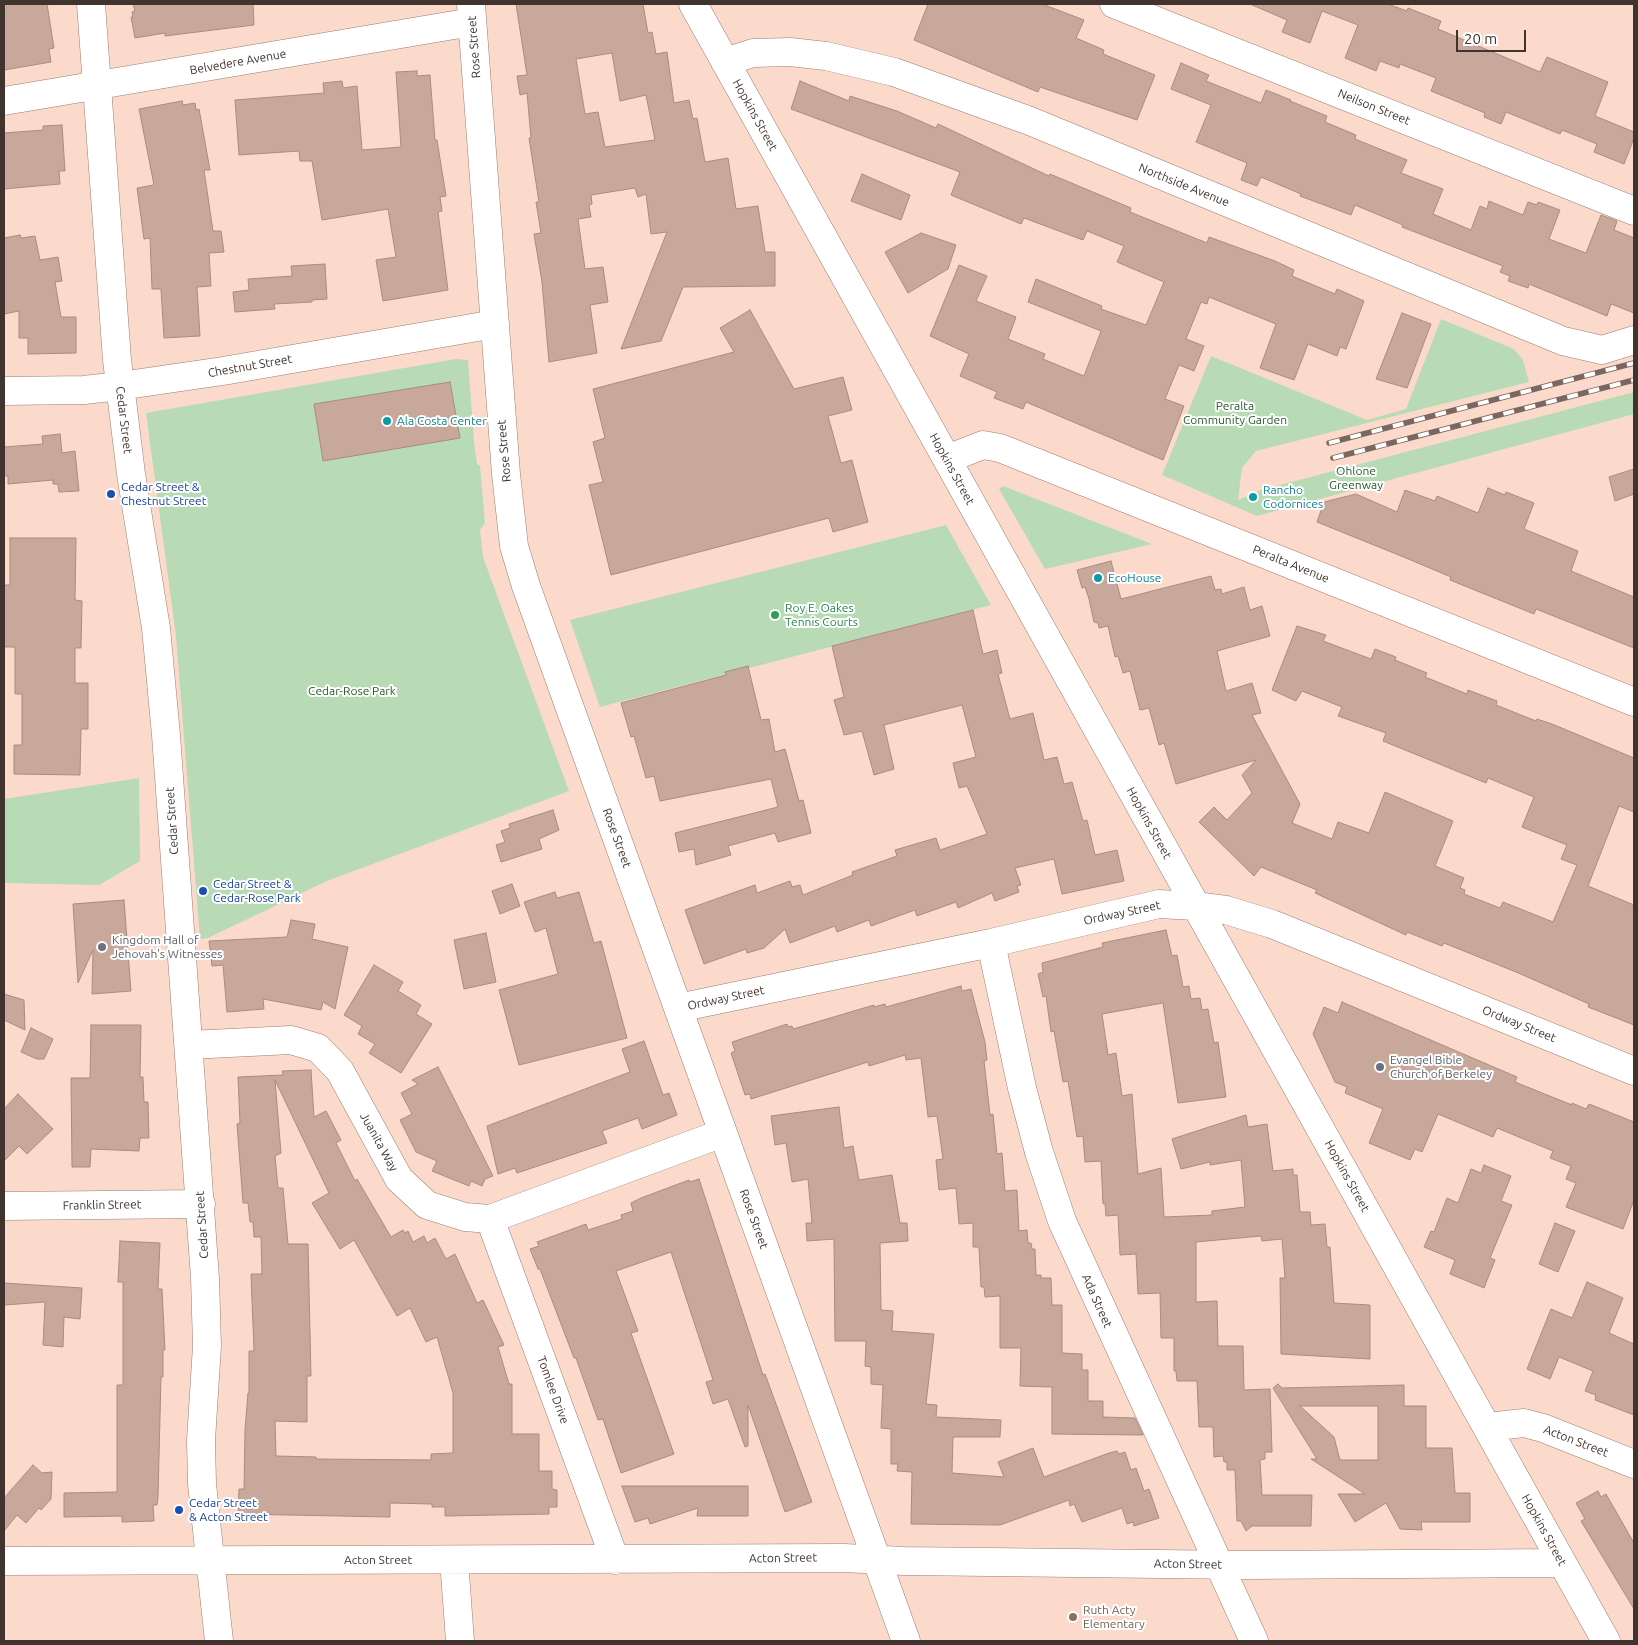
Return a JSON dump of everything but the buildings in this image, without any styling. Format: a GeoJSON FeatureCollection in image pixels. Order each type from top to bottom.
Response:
{"type":"FeatureCollection","features":[{"type":"Feature","properties":{"kind":"street","name":"Cedar Street"},"geometry":{"type":"LineString","coordinates":[[91,4],[120,386],[162,681],[200,1204],[207,1346],[201,1440],[202,1484],[219,1641]]}},
{"type":"Feature","properties":{"kind":"street","name":"Hopkins Street"},"geometry":{"type":"LineString","coordinates":[[693,4],[1606,1641]]}},
{"type":"Feature","properties":{"kind":"street","name":"Neilson Street"},"geometry":{"type":"LineString","coordinates":[[1114,4],[1634,211]]}},
{"type":"Feature","properties":{"kind":"street","name":"Belvedere Avenue"},"geometry":{"type":"LineString","coordinates":[[4,101],[96,86],[472,13]]}},
{"type":"Feature","properties":{"kind":"street","name":"Rose Street"},"geometry":{"type":"LineString","coordinates":[[472,13],[506,474],[514,546],[526,586],[906,1641]]}},
{"type":"Feature","properties":{"kind":"street","name":"Northside Avenue"},"geometry":{"type":"LineString","coordinates":[[726,62],[752,53],[790,52],[826,56],[894,72],[1030,121],[1562,340],[1602,350],[1634,340]]}},
{"type":"Feature","properties":{"kind":"street","name":"Chestnut Street"},"geometry":{"type":"LineString","coordinates":[[4,390],[84,390],[120,386],[223,371],[495,324]]}},
{"type":"Feature","properties":{"kind":"street","name":"Peralta Avenue"},"geometry":{"type":"LineString","coordinates":[[947,459],[982,445],[1000,448],[1634,702]]}},
{"type":"Feature","properties":{"kind":"street","name":"Ordway Street"},"geometry":{"type":"LineString","coordinates":[[678,1008],[991,942],[1159,904],[1196,906],[1226,910],[1272,924],[1634,1070]]}},
{"type":"Feature","properties":{"kind":"street","name":"Ada Street"},"geometry":{"type":"LineString","coordinates":[[991,942],[1022,1088],[1039,1152],[1062,1221],[1254,1641]]}},
{"type":"Feature","properties":{"kind":"street","name":"Juanita Way"},"geometry":{"type":"LineString","coordinates":[[189,1045],[291,1040],[318,1048],[340,1071],[399,1179],[427,1205],[465,1217],[490,1220],[723,1133]]}},
{"type":"Feature","properties":{"kind":"street","name":"Franklin Street"},"geometry":{"type":"LineString","coordinates":[[4,1206],[200,1204]]}},
{"type":"Feature","properties":{"kind":"street","name":"Tomlee Drive"},"geometry":{"type":"LineString","coordinates":[[490,1220],[615,1560]]}},
{"type":"Feature","properties":{"kind":"street","name":"Acton Street"},"geometry":{"type":"LineString","coordinates":[[1487,1427],[1524,1423],[1543,1428],[1634,1464]]}},
{"type":"Feature","properties":{"kind":"street","name":"Acton Street"},"geometry":{"type":"LineString","coordinates":[[4,1561],[876,1559],[1218,1564],[1562,1563]]}},
{"type":"Feature","properties":{"kind":"street"},"geometry":{"type":"LineString","coordinates":[[454,1560],[460,1641]]}},
{"type":"Feature","properties":{"kind":"green space","name":"Peralta Community Garden"},"geometry":{"type":"Polygon","coordinates":[[[1441,319],[1514,349],[1523,360],[1529,382],[1256,451],[1242,468],[1238,500],[1261,490],[1634,392],[1634,414],[1257,516],[1162,475],[1211,356],[1367,420],[1406,409],[1441,319]]]}},
{"type":"Feature","properties":{"kind":"green space","name":"Cedar-Rose Park"},"geometry":{"type":"Polygon","coordinates":[[[456,359],[468,360],[474,441],[477,464],[480,466],[485,523],[480,530],[483,557],[569,791],[327,881],[208,938],[200,939],[176,636],[146,413],[456,359]]]}},
{"type":"Feature","properties":{"kind":"green space"},"geometry":{"type":"Polygon","coordinates":[[[1003,486],[1152,544],[1045,569],[999,489],[1003,486]]]}},
{"type":"Feature","properties":{"kind":"green space","name":"Roy E. Oakes Tennis Courts"},"geometry":{"type":"Polygon","coordinates":[[[946,525],[991,605],[600,707],[570,620],[946,525]]]}},
{"type":"Feature","properties":{"kind":"green space"},"geometry":{"type":"Polygon","coordinates":[[[139,778],[140,861],[99,885],[4,883],[4,799],[139,778]]]}},
{"type":"Feature","properties":{"kind":"railway"},"geometry":{"type":"LineString","coordinates":[[1329,443],[1634,363]]}},
{"type":"Feature","properties":{"kind":"railway"},"geometry":{"type":"LineString","coordinates":[[1333,458],[1634,380]]}},
{"type":"Feature","properties":{"kind":"place","name":"Ala Costa Center"},"geometry":{"type":"Point","coordinates":[387,421]}},
{"type":"Feature","properties":{"kind":"place","name":"Cedar Street & Chestnut Street"},"geometry":{"type":"Point","coordinates":[111,494]}},
{"type":"Feature","properties":{"kind":"place","name":"Rancho Codornices"},"geometry":{"type":"Point","coordinates":[1253,497]}},
{"type":"Feature","properties":{"kind":"place","name":"EcoHouse"},"geometry":{"type":"Point","coordinates":[1098,578]}},
{"type":"Feature","properties":{"kind":"place","name":"Roy E. Oakes Tennis Courts"},"geometry":{"type":"Point","coordinates":[775,615]}},
{"type":"Feature","properties":{"kind":"place","name":"Cedar Street & Cedar-Rose Park"},"geometry":{"type":"Point","coordinates":[203,891]}},
{"type":"Feature","properties":{"kind":"place","name":"Kingdom Hall of Jehovah's Witnesses"},"geometry":{"type":"Point","coordinates":[102,947]}},
{"type":"Feature","properties":{"kind":"place","name":"Evangel Bible Church of Berkeley"},"geometry":{"type":"Point","coordinates":[1380,1067]}},
{"type":"Feature","properties":{"kind":"place","name":"Cedar Street & Acton Street"},"geometry":{"type":"Point","coordinates":[179,1510]}},
{"type":"Feature","properties":{"kind":"place","name":"Ruth Acty Elementary"},"geometry":{"type":"Point","coordinates":[1073,1617]}},
{"type":"Feature","properties":{"kind":"park label","name":"Ohlone Greenway"},"geometry":{"type":"Point","coordinates":[1356,478]}}]}
